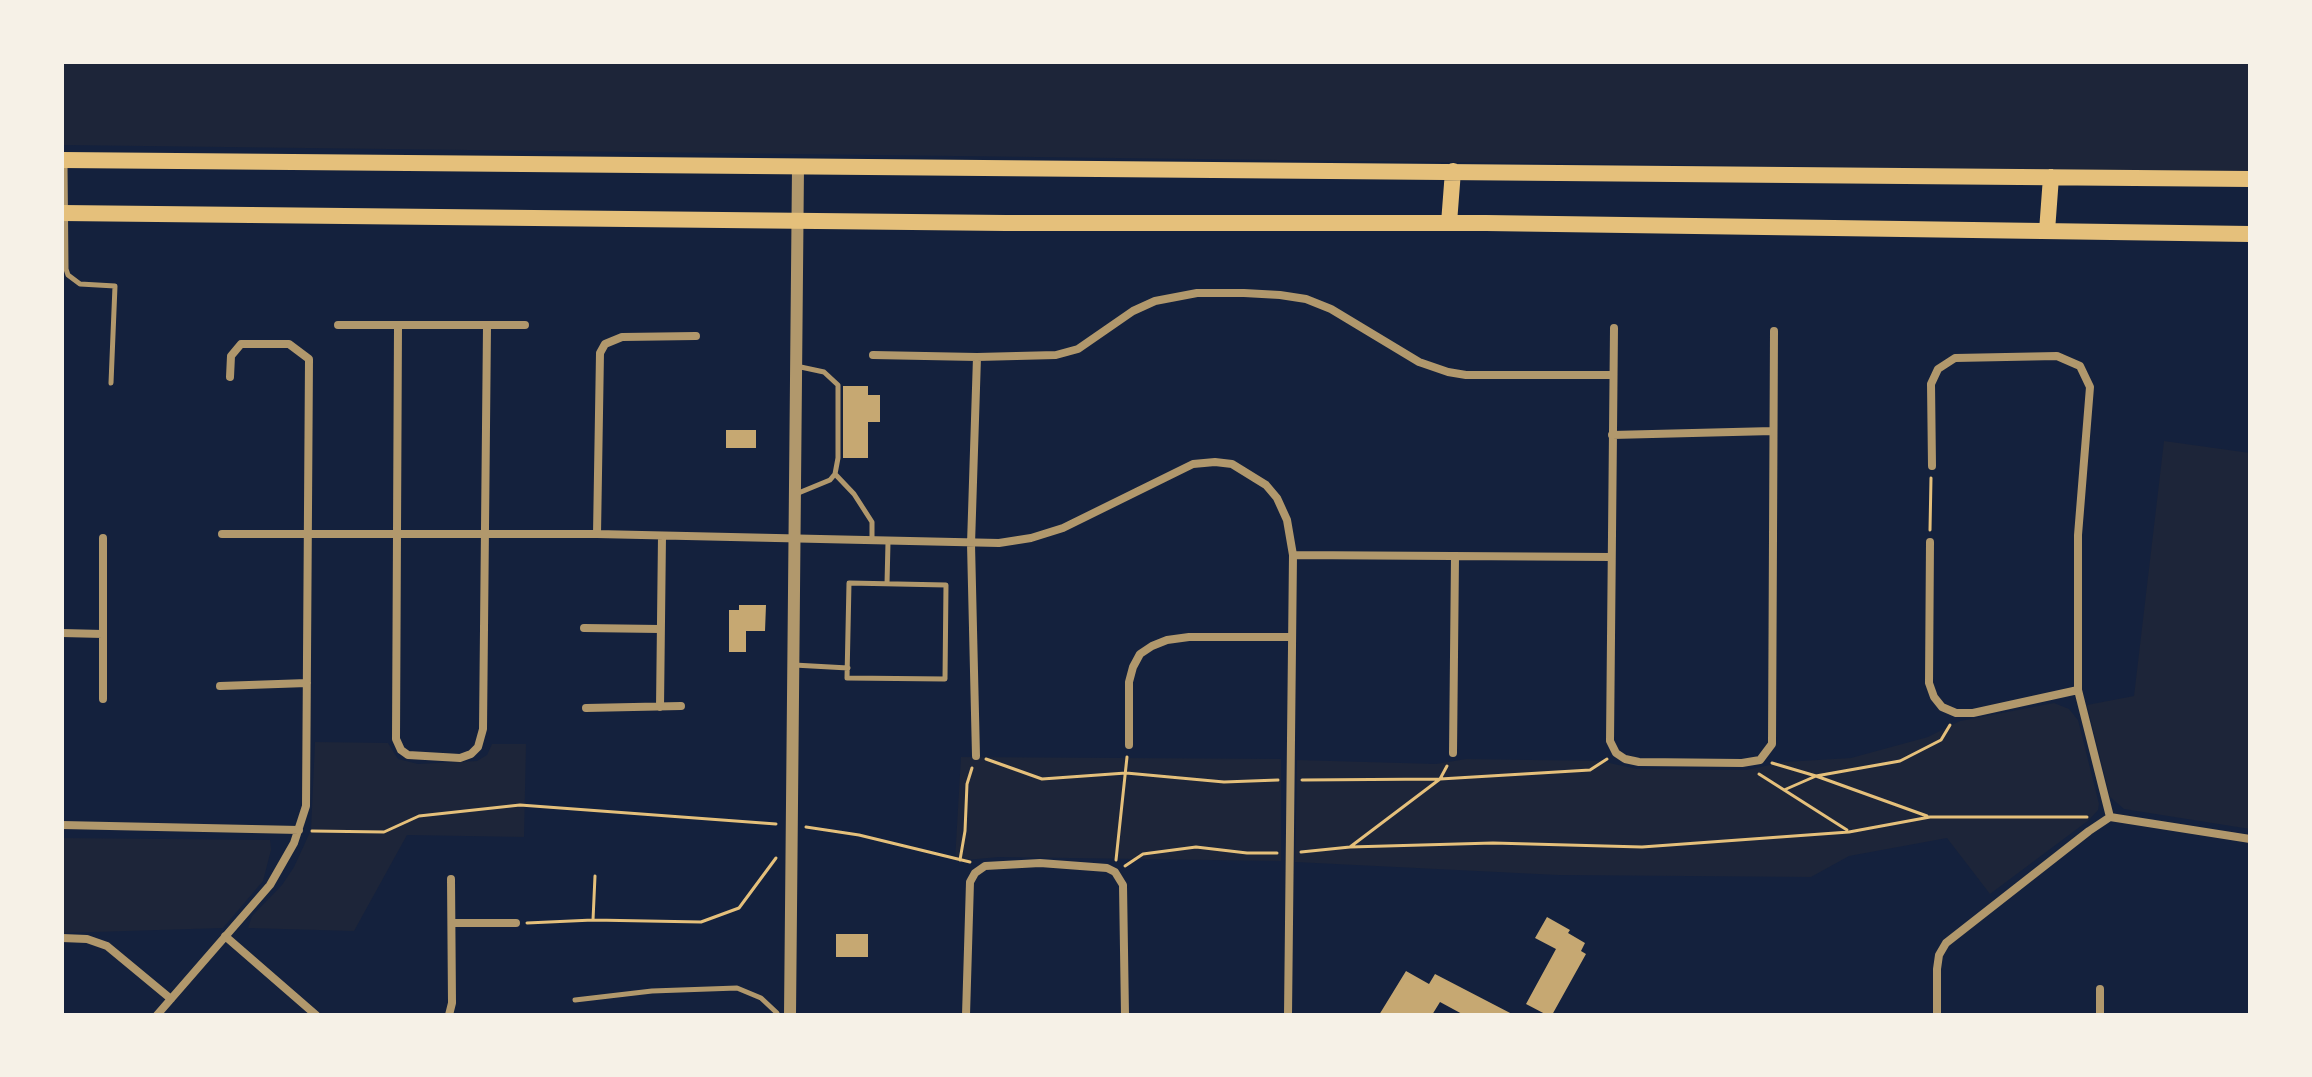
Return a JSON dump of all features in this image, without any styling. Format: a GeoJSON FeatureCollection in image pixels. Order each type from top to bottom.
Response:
{"type":"FeatureCollection","features":[{"type":"Feature","properties":{"kind":"main road"},"geometry":{"type":"LineString","coordinates":[[64,160],[2250,179]]}},
{"type":"Feature","properties":{"kind":"main road"},"geometry":{"type":"LineString","coordinates":[[1449,223],[1453,171]]}},
{"type":"Feature","properties":{"kind":"main road"},"geometry":{"type":"LineString","coordinates":[[2047,231],[2051,177]]}},
{"type":"Feature","properties":{"kind":"main road"},"geometry":{"type":"LineString","coordinates":[[64,213],[569,220],[1449,223],[2250,234]]}},
{"type":"Feature","properties":{"kind":"street"},"geometry":{"type":"LineString","coordinates":[[783,1014],[793,665],[798,167]]}},
{"type":"Feature","properties":{"kind":"street"},"geometry":{"type":"LineString","coordinates":[[873,355],[977,357],[1065,353],[1098,338],[1133,311],[1155,301],[1197,293],[1244,293],[1293,297],[1331,309],[1419,362],[1448,372],[1466,375],[1613,375]]}},
{"type":"Feature","properties":{"kind":"street"},"geometry":{"type":"LineString","coordinates":[[338,325],[525,325]]}},
{"type":"Feature","properties":{"kind":"street"},"geometry":{"type":"LineString","coordinates":[[398,326],[396,739],[408,755],[460,758],[478,747],[483,729],[487,326]]}},
{"type":"Feature","properties":{"kind":"street"},"geometry":{"type":"LineString","coordinates":[[1614,328],[1610,741],[1616,753],[1639,762],[1742,763],[1760,760],[1772,744],[1774,331]]}},
{"type":"Feature","properties":{"kind":"street"},"geometry":{"type":"LineString","coordinates":[[597,534],[600,353],[605,344],[622,337],[696,336]]}},
{"type":"Feature","properties":{"kind":"street"},"geometry":{"type":"LineString","coordinates":[[157,1015],[270,885],[299,830],[306,806],[309,359],[289,344],[241,344],[231,356],[230,377]]}},
{"type":"Feature","properties":{"kind":"street"},"geometry":{"type":"LineString","coordinates":[[1932,466],[1931,384],[1938,369],[1955,358],[2057,356],[2080,366],[2090,387],[2078,535],[2078,690],[2110,817]]}},
{"type":"Feature","properties":{"kind":"street"},"geometry":{"type":"LineString","coordinates":[[976,756],[971,544],[977,357]]}},
{"type":"Feature","properties":{"kind":"street"},"geometry":{"type":"LineString","coordinates":[[1612,435],[1773,431]]}},
{"type":"Feature","properties":{"kind":"street"},"geometry":{"type":"LineString","coordinates":[[222,534],[597,534],[999,543],[1031,538],[1063,528],[1193,464],[1232,464],[1266,485],[1277,498],[1287,520],[1293,555],[1288,1015]]}},
{"type":"Feature","properties":{"kind":"street"},"geometry":{"type":"LineString","coordinates":[[660,707],[662,536]]}},
{"type":"Feature","properties":{"kind":"street"},"geometry":{"type":"LineString","coordinates":[[103,538],[103,699]]}},
{"type":"Feature","properties":{"kind":"street"},"geometry":{"type":"LineString","coordinates":[[1930,542],[1929,683],[1942,707],[1956,713],[1973,713],[2078,690]]}},
{"type":"Feature","properties":{"kind":"street"},"geometry":{"type":"LineString","coordinates":[[1293,555],[1611,557]]}},
{"type":"Feature","properties":{"kind":"street"},"geometry":{"type":"LineString","coordinates":[[1453,753],[1455,557]]}},
{"type":"Feature","properties":{"kind":"street"},"geometry":{"type":"LineString","coordinates":[[584,628],[660,629]]}},
{"type":"Feature","properties":{"kind":"street"},"geometry":{"type":"LineString","coordinates":[[62,633],[103,634]]}},
{"type":"Feature","properties":{"kind":"street"},"geometry":{"type":"LineString","coordinates":[[1129,745],[1129,682],[1140,654],[1152,646],[1189,637],[1291,637]]}},
{"type":"Feature","properties":{"kind":"street"},"geometry":{"type":"LineString","coordinates":[[220,686],[307,683]]}},
{"type":"Feature","properties":{"kind":"street"},"geometry":{"type":"LineString","coordinates":[[586,708],[681,706]]}},
{"type":"Feature","properties":{"kind":"street"},"geometry":{"type":"LineString","coordinates":[[1937,1015],[1937,969],[1939,955],[1946,943],[2110,817],[2250,839]]}},
{"type":"Feature","properties":{"kind":"street"},"geometry":{"type":"LineString","coordinates":[[62,825],[299,830]]}},
{"type":"Feature","properties":{"kind":"street"},"geometry":{"type":"LineString","coordinates":[[966,1015],[970,882],[975,873],[985,866],[1040,863],[1097,865],[1115,872],[1123,885],[1125,1015]]}},
{"type":"Feature","properties":{"kind":"street"},"geometry":{"type":"LineString","coordinates":[[449,1015],[454,923],[451,879]]}},
{"type":"Feature","properties":{"kind":"street"},"geometry":{"type":"LineString","coordinates":[[454,923],[516,923]]}},
{"type":"Feature","properties":{"kind":"street"},"geometry":{"type":"LineString","coordinates":[[225,936],[316,1015]]}},
{"type":"Feature","properties":{"kind":"street"},"geometry":{"type":"LineString","coordinates":[[62,938],[87,939],[107,946],[171,999]]}},
{"type":"Feature","properties":{"kind":"street"},"geometry":{"type":"LineString","coordinates":[[2100,989],[2100,1015]]}},
{"type":"Feature","properties":{"kind":"lane"},"geometry":{"type":"LineString","coordinates":[[64,160],[68,275],[80,284],[115,286],[111,383]]}},
{"type":"Feature","properties":{"kind":"lane"},"geometry":{"type":"LineString","coordinates":[[794,495],[830,480],[835,474],[838,458],[838,385],[824,372],[795,365]]}},
{"type":"Feature","properties":{"kind":"lane"},"geometry":{"type":"LineString","coordinates":[[835,474],[854,494],[872,522],[872,541]]}},
{"type":"Feature","properties":{"kind":"lane"},"geometry":{"type":"LineString","coordinates":[[887,584],[888,542]]}},
{"type":"Feature","properties":{"kind":"lane"},"geometry":{"type":"LineString","coordinates":[[849,583],[887,584],[946,585],[945,679],[847,678],[849,583]]}},
{"type":"Feature","properties":{"kind":"lane"},"geometry":{"type":"LineString","coordinates":[[793,665],[848,668]]}},
{"type":"Feature","properties":{"kind":"lane"},"geometry":{"type":"LineString","coordinates":[[575,1000],[652,991],[737,988],[761,998],[783,1014]]}},
{"type":"Feature","properties":{"kind":"path"},"geometry":{"type":"LineString","coordinates":[[1930,542],[1932,466]]}},
{"type":"Feature","properties":{"kind":"path"},"geometry":{"type":"LineString","coordinates":[[1784,790],[1816,776],[1900,761],[1941,740],[1956,713]]}},
{"type":"Feature","properties":{"kind":"path"},"geometry":{"type":"LineString","coordinates":[[1115,872],[1129,745]]}},
{"type":"Feature","properties":{"kind":"path"},"geometry":{"type":"LineString","coordinates":[[1350,847],[1440,779],[1453,753]]}},
{"type":"Feature","properties":{"kind":"path"},"geometry":{"type":"LineString","coordinates":[[960,860],[967,784],[976,756]]}},
{"type":"Feature","properties":{"kind":"path"},"geometry":{"type":"LineString","coordinates":[[1760,760],[1816,776],[1930,817]]}},
{"type":"Feature","properties":{"kind":"path"},"geometry":{"type":"LineString","coordinates":[[1742,763],[1849,832]]}},
{"type":"Feature","properties":{"kind":"path"},"geometry":{"type":"LineString","coordinates":[[299,830],[384,832],[419,816],[520,805],[780,824]]}},
{"type":"Feature","properties":{"kind":"path"},"geometry":{"type":"LineString","coordinates":[[1115,872],[1143,854],[1196,847],[1247,853],[1493,843],[1642,847],[1849,832],[1930,817],[2110,817]]}},
{"type":"Feature","properties":{"kind":"path"},"geometry":{"type":"LineString","coordinates":[[805,827],[859,835],[985,866]]}},
{"type":"Feature","properties":{"kind":"path"},"geometry":{"type":"LineString","coordinates":[[516,923],[593,920],[701,922],[739,908],[779,855]]}},
{"type":"Feature","properties":{"kind":"path"},"geometry":{"type":"LineString","coordinates":[[593,920],[595,876]]}},
{"type":"Feature","properties":{"kind":"shaded area"},"geometry":{"type":"Polygon","coordinates":[[[62,62],[2250,62],[2250,172],[62,145],[62,62]]]}},
{"type":"Feature","properties":{"kind":"shaded area"},"geometry":{"type":"Polygon","coordinates":[[[2164,441],[2250,453],[2250,829],[2124,809],[2110,797],[2087,705],[2134,696],[2164,441]]]}},
{"type":"Feature","properties":{"kind":"shaded area"},"geometry":{"type":"Polygon","coordinates":[[[2054,703],[2069,709],[2078,720],[2098,810],[1990,894],[1947,838],[1849,856],[1811,877],[1558,875],[1295,862],[1297,760],[1436,764],[1466,759],[1600,761],[1637,769],[1746,770],[1784,762],[1851,758],[1928,737],[1960,721],[2054,703]]]}},
{"type":"Feature","properties":{"kind":"shaded area"},"geometry":{"type":"Polygon","coordinates":[[[315,742],[388,743],[398,759],[418,764],[477,761],[487,755],[492,744],[526,744],[524,837],[407,835],[354,931],[248,928],[252,916],[282,885],[294,867],[311,830],[315,742]]]}},
{"type":"Feature","properties":{"kind":"shaded area"},"geometry":{"type":"Polygon","coordinates":[[[961,757],[1281,759],[1281,861],[999,857],[955,861],[961,757]]]}},
{"type":"Feature","properties":{"kind":"shaded area"},"geometry":{"type":"Polygon","coordinates":[[[62,838],[270,840],[271,850],[263,881],[223,928],[62,933],[62,838]]]}},
{"type":"Feature","properties":{"kind":"building"},"geometry":{"type":"Polygon","coordinates":[[[843,386],[868,386],[868,395],[880,395],[880,422],[868,422],[868,458],[843,458],[843,386]]]}},
{"type":"Feature","properties":{"kind":"building"},"geometry":{"type":"Polygon","coordinates":[[[726,430],[756,430],[756,448],[726,448],[726,430]]]}},
{"type":"Feature","properties":{"kind":"building"},"geometry":{"type":"Polygon","coordinates":[[[739,605],[766,605],[765,631],[746,631],[746,652],[729,652],[729,610],[739,610],[739,605]]]}},
{"type":"Feature","properties":{"kind":"building"},"geometry":{"type":"Polygon","coordinates":[[[1547,917],[1585,943],[1581,951],[1586,954],[1552,1015],[1526,1004],[1556,949],[1535,938],[1547,917]]]}},
{"type":"Feature","properties":{"kind":"building"},"geometry":{"type":"Polygon","coordinates":[[[836,934],[868,934],[868,957],[836,957],[836,934]]]}},
{"type":"Feature","properties":{"kind":"building"},"geometry":{"type":"Polygon","coordinates":[[[1406,971],[1429,984],[1435,974],[1514,1015],[1464,1015],[1440,1002],[1432,1015],[1379,1015],[1406,971]]]}}]}
